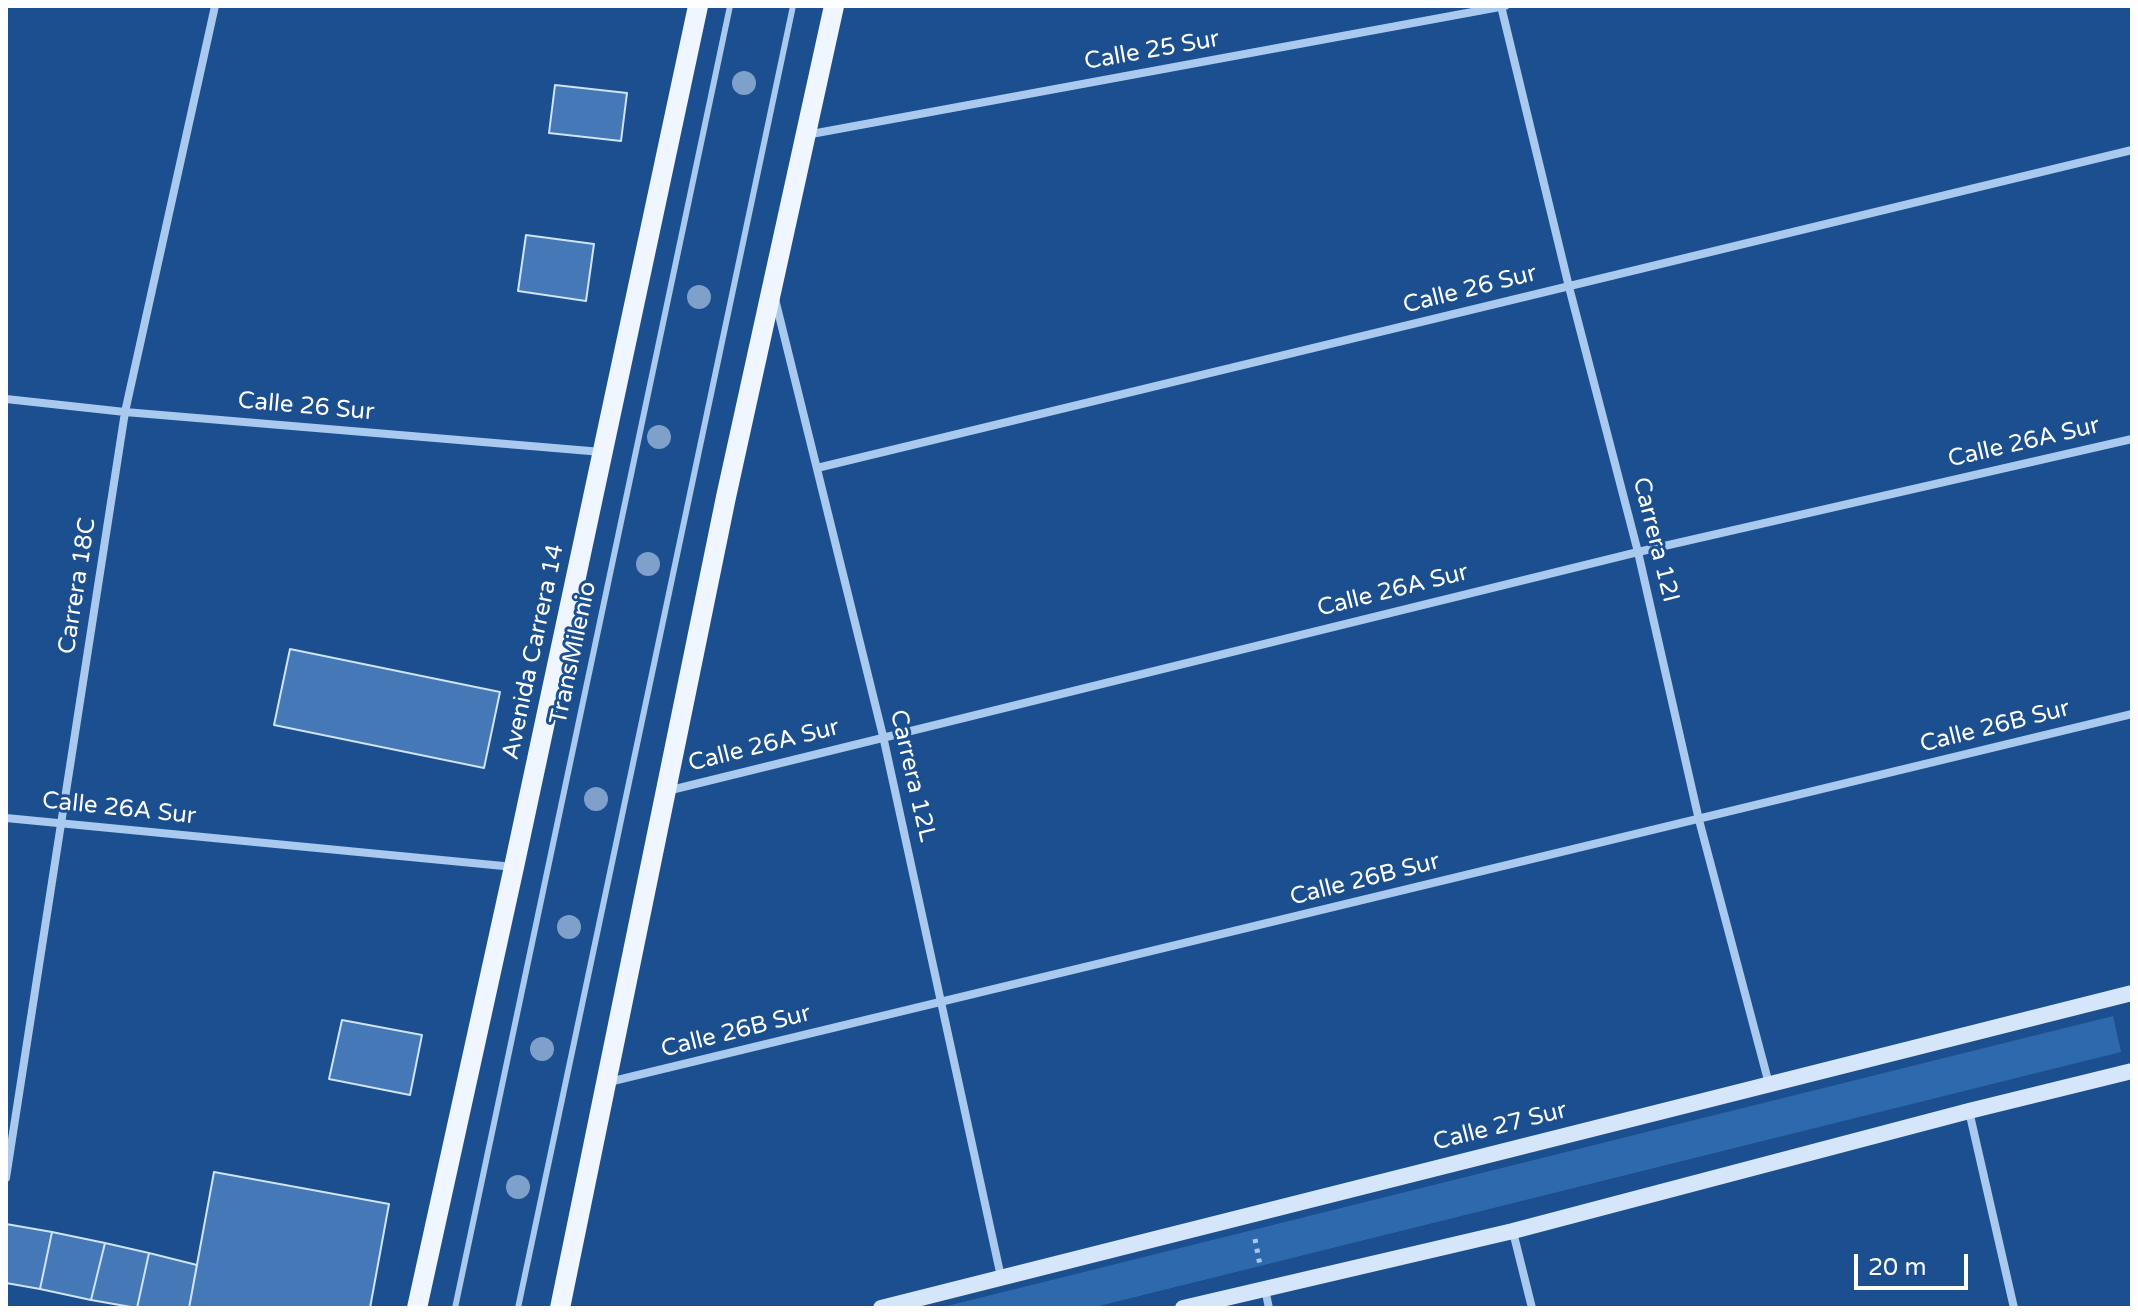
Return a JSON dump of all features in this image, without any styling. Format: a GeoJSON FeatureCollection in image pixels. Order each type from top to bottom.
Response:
{"type":"FeatureCollection","features":[{"type":"Feature","properties":{"kind":"main road","name":"Avenida Carrera 14"},"geometry":{"type":"LineString","coordinates":[[417,1308],[698,6]]}},
{"type":"Feature","properties":{"kind":"main road"},"geometry":{"type":"LineString","coordinates":[[560,1308],[772,287],[834,6]]}},
{"type":"Feature","properties":{"kind":"main road","name":"Calle 27 Sur"},"geometry":{"type":"LineString","coordinates":[[881,1308],[2132,993]]}},
{"type":"Feature","properties":{"kind":"main road"},"geometry":{"type":"LineString","coordinates":[[1183,1308],[1513,1231],[2132,1071]]}},
{"type":"Feature","properties":{"kind":"street","name":"Carrera 18C"},"geometry":{"type":"LineString","coordinates":[[6,1178],[125,412],[215,6]]}},
{"type":"Feature","properties":{"kind":"street","name":"Calle 25 Sur"},"geometry":{"type":"LineString","coordinates":[[805,136],[1503,6]]}},
{"type":"Feature","properties":{"kind":"street","name":"Carrera 12I"},"geometry":{"type":"LineString","coordinates":[[1503,6],[1569,287],[1638,552],[1699,820],[1769,1084]]}},
{"type":"Feature","properties":{"kind":"street","name":"Calle 26 Sur"},"geometry":{"type":"LineString","coordinates":[[817,468],[2132,150]]}},
{"type":"Feature","properties":{"kind":"street","name":"Carrera 12L"},"geometry":{"type":"LineString","coordinates":[[772,287],[883,736],[1001,1277]]}},
{"type":"Feature","properties":{"kind":"street","name":"Calle 26 Sur"},"geometry":{"type":"LineString","coordinates":[[6,399],[603,453]]}},
{"type":"Feature","properties":{"kind":"street","name":"Calle 26A Sur"},"geometry":{"type":"LineString","coordinates":[[666,791],[1638,552],[2132,439]]}},
{"type":"Feature","properties":{"kind":"street","name":"Calle 26B Sur"},"geometry":{"type":"LineString","coordinates":[[608,1083],[2132,714]]}},
{"type":"Feature","properties":{"kind":"street","name":"Calle 26A Sur"},"geometry":{"type":"LineString","coordinates":[[6,818],[514,867]]}},
{"type":"Feature","properties":{"kind":"street"},"geometry":{"type":"LineString","coordinates":[[1969,1111],[2014,1308]]}},
{"type":"Feature","properties":{"kind":"street"},"geometry":{"type":"LineString","coordinates":[[1513,1231],[1532,1308]]}},
{"type":"Feature","properties":{"kind":"street"},"geometry":{"type":"LineString","coordinates":[[1265,1289],[1269,1308]]}},
{"type":"Feature","properties":{"kind":"lane","name":"TransMilenio"},"geometry":{"type":"LineString","coordinates":[[455,1308],[730,6]]}},
{"type":"Feature","properties":{"kind":"lane"},"geometry":{"type":"LineString","coordinates":[[518,1308],[793,6]]}},
{"type":"Feature","properties":{"kind":"path"},"geometry":{"type":"LineString","coordinates":[[1250,1215],[1265,1289]]}},
{"type":"Feature","properties":{"kind":"shaded area"},"geometry":{"type":"Polygon","coordinates":[[[2113,1016],[2121,1052],[1091,1308],[939,1308],[2113,1016]]]}},
{"type":"Feature","properties":{"kind":"building"},"geometry":{"type":"Polygon","coordinates":[[[555,85],[627,93],[621,141],[549,133],[555,85]]]}},
{"type":"Feature","properties":{"kind":"building"},"geometry":{"type":"Polygon","coordinates":[[[526,235],[594,244],[586,301],[518,291],[526,235]]]}},
{"type":"Feature","properties":{"kind":"building"},"geometry":{"type":"Polygon","coordinates":[[[290,649],[500,692],[484,768],[274,725],[290,649]]]}},
{"type":"Feature","properties":{"kind":"building"},"geometry":{"type":"Polygon","coordinates":[[[342,1020],[422,1035],[410,1095],[329,1079],[342,1020]]]}},
{"type":"Feature","properties":{"kind":"building"},"geometry":{"type":"Polygon","coordinates":[[[214,1172],[389,1204],[370,1308],[189,1308],[214,1172]]]}},
{"type":"Feature","properties":{"kind":"building"},"geometry":{"type":"Polygon","coordinates":[[[6,1224],[52,1232],[40,1289],[6,1283],[6,1224]]]}},
{"type":"Feature","properties":{"kind":"building"},"geometry":{"type":"Polygon","coordinates":[[[52,1232],[105,1243],[91,1300],[40,1289],[52,1232]]]}},
{"type":"Feature","properties":{"kind":"building"},"geometry":{"type":"Polygon","coordinates":[[[105,1243],[149,1253],[137,1308],[91,1300],[105,1243]]]}},
{"type":"Feature","properties":{"kind":"building"},"geometry":{"type":"Polygon","coordinates":[[[149,1253],[197,1265],[189,1308],[137,1308],[149,1253]]]}}]}
